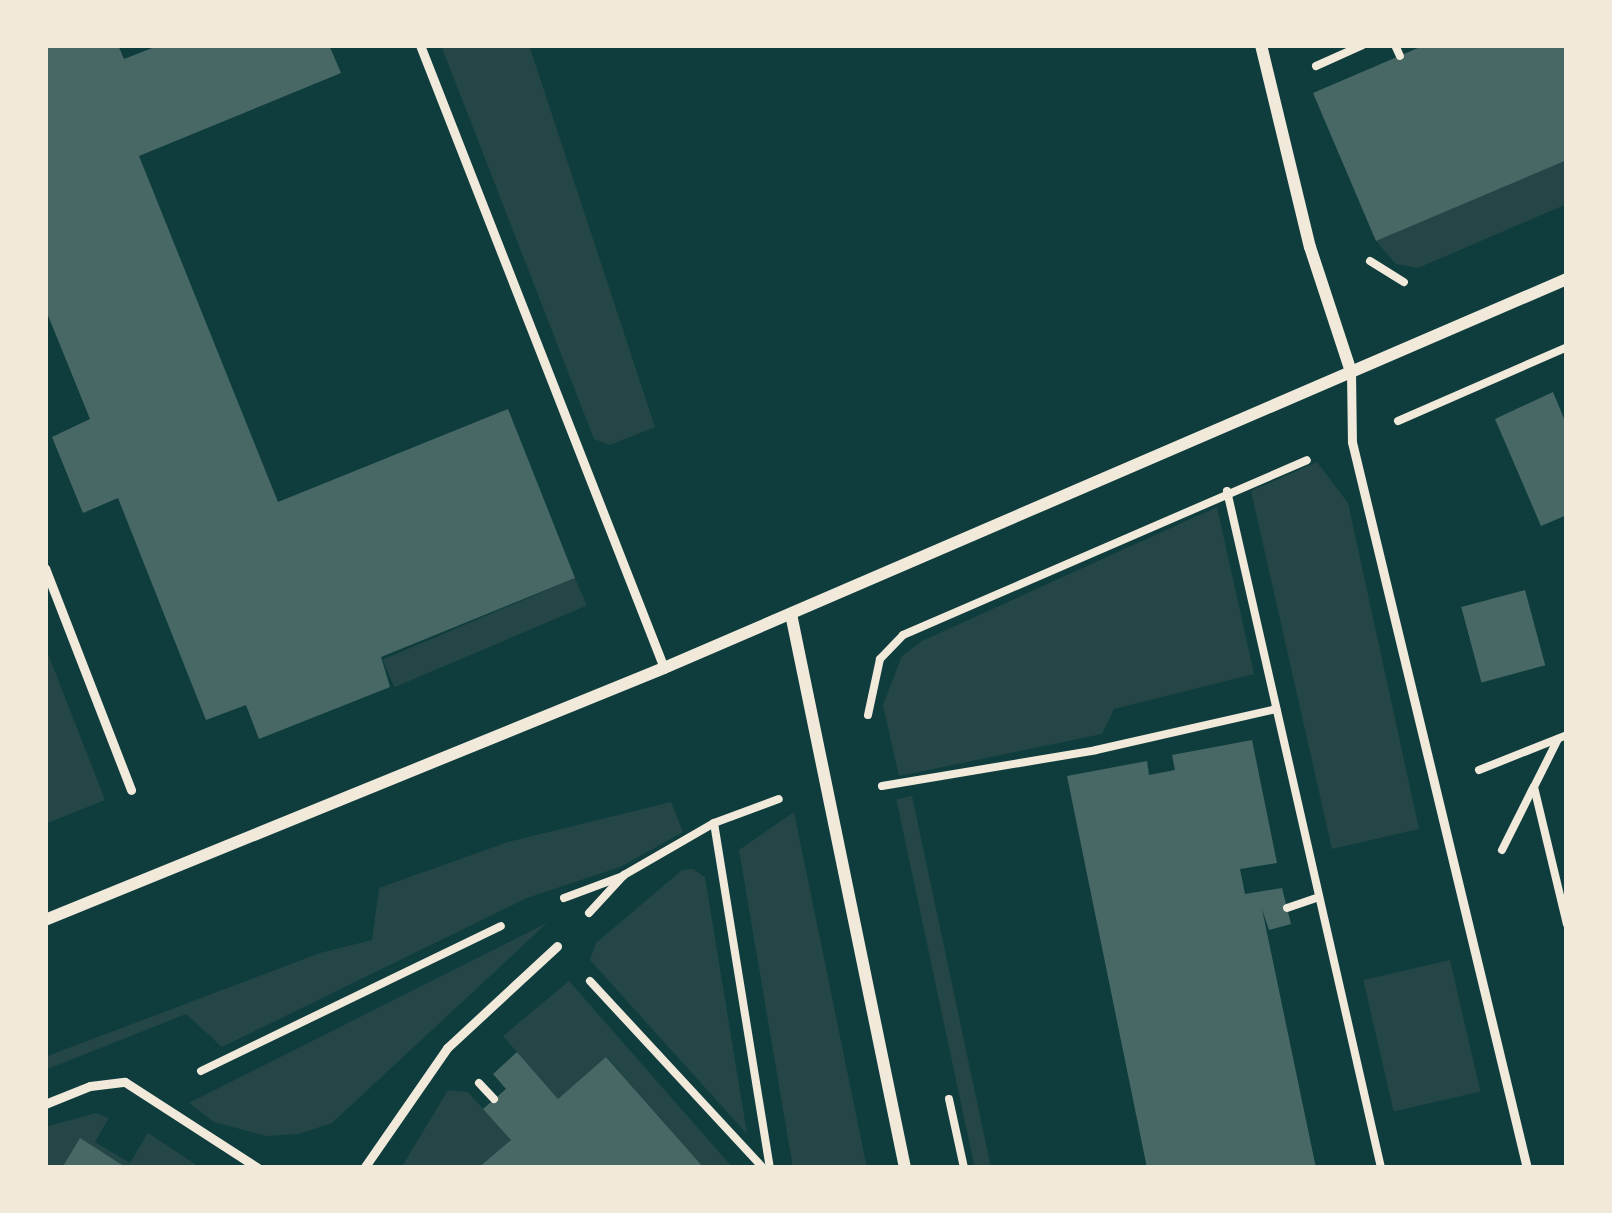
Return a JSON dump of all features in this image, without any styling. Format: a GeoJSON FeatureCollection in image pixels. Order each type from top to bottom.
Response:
{"type":"FeatureCollection","features":[{"type":"Feature","properties":{"kind":"street"},"geometry":{"type":"LineString","coordinates":[[1262,45],[1310,247],[1351,372]]}},
{"type":"Feature","properties":{"kind":"street"},"geometry":{"type":"LineString","coordinates":[[45,920],[664,668],[1567,279]]}},
{"type":"Feature","properties":{"kind":"street"},"geometry":{"type":"LineString","coordinates":[[791,614],[905,1168]]}},
{"type":"Feature","properties":{"kind":"lane"},"geometry":{"type":"LineString","coordinates":[[420,45],[664,668]]}},
{"type":"Feature","properties":{"kind":"lane"},"geometry":{"type":"LineString","coordinates":[[1351,372],[1352,442],[1527,1168]]}},
{"type":"Feature","properties":{"kind":"lane"},"geometry":{"type":"LineString","coordinates":[[45,568],[131,790]]}},
{"type":"Feature","properties":{"kind":"lane"},"geometry":{"type":"LineString","coordinates":[[364,1168],[430,1067],[557,946]]}},
{"type":"Feature","properties":{"kind":"lane"},"geometry":{"type":"LineString","coordinates":[[45,1104],[90,1085],[125,1082],[258,1168]]}},
{"type":"Feature","properties":{"kind":"path"},"geometry":{"type":"LineString","coordinates":[[1395,45],[1400,56]]}},
{"type":"Feature","properties":{"kind":"path"},"geometry":{"type":"LineString","coordinates":[[871,729],[867,710],[880,659],[903,635],[1567,347]]}},
{"type":"Feature","properties":{"kind":"path"},"geometry":{"type":"LineString","coordinates":[[1214,432],[1381,1168]]}},
{"type":"Feature","properties":{"kind":"path"},"geometry":{"type":"LineString","coordinates":[[882,786],[1096,750],[1276,709]]}},
{"type":"Feature","properties":{"kind":"path"},"geometry":{"type":"LineString","coordinates":[[1436,786],[1562,738]]}},
{"type":"Feature","properties":{"kind":"path"},"geometry":{"type":"LineString","coordinates":[[1562,738],[1534,787],[1567,925]]}},
{"type":"Feature","properties":{"kind":"path"},"geometry":{"type":"LineString","coordinates":[[541,906],[624,875],[714,823],[826,783]]}},
{"type":"Feature","properties":{"kind":"path"},"geometry":{"type":"LineString","coordinates":[[714,823],[766,1168]]}},
{"type":"Feature","properties":{"kind":"path"},"geometry":{"type":"LineString","coordinates":[[624,875],[557,946],[766,1168]]}},
{"type":"Feature","properties":{"kind":"path"},"geometry":{"type":"LineString","coordinates":[[1287,908],[1319,897]]}},
{"type":"Feature","properties":{"kind":"path"},"geometry":{"type":"LineString","coordinates":[[151,1096],[521,916]]}},
{"type":"Feature","properties":{"kind":"shaded area"},"geometry":{"type":"Polygon","coordinates":[[[441,45],[529,45],[655,427],[610,445],[594,439],[441,45]]]}},
{"type":"Feature","properties":{"kind":"shaded area"},"geometry":{"type":"Polygon","coordinates":[[[1567,160],[1567,204],[1418,268],[1396,264],[1376,241],[1567,160]]]}},
{"type":"Feature","properties":{"kind":"shaded area"},"geometry":{"type":"Polygon","coordinates":[[[1317,462],[1348,503],[1419,829],[1332,849],[1251,491],[1317,462]]]}},
{"type":"Feature","properties":{"kind":"shaded area"},"geometry":{"type":"Polygon","coordinates":[[[1217,507],[1254,674],[1114,709],[1102,734],[899,776],[883,705],[902,656],[922,641],[1217,507]]]}},
{"type":"Feature","properties":{"kind":"shaded area"},"geometry":{"type":"Polygon","coordinates":[[[575,578],[587,606],[394,687],[383,660],[575,578]]]}},
{"type":"Feature","properties":{"kind":"shaded area"},"geometry":{"type":"Polygon","coordinates":[[[45,646],[105,800],[45,824],[45,646]]]}},
{"type":"Feature","properties":{"kind":"shaded area"},"geometry":{"type":"Polygon","coordinates":[[[912,796],[991,1168],[975,1168],[896,799],[912,796]]]}},
{"type":"Feature","properties":{"kind":"shaded area"},"geometry":{"type":"Polygon","coordinates":[[[671,802],[683,832],[620,867],[527,898],[222,1047],[186,1014],[45,1070],[45,1057],[320,953],[372,940],[379,888],[508,842],[671,802]]]}},
{"type":"Feature","properties":{"kind":"shaded area"},"geometry":{"type":"Polygon","coordinates":[[[794,812],[867,1168],[793,1168],[739,850],[794,812]]]}},
{"type":"Feature","properties":{"kind":"shaded area"},"geometry":{"type":"Polygon","coordinates":[[[693,869],[705,877],[747,1134],[590,960],[596,943],[682,870],[693,869]]]}},
{"type":"Feature","properties":{"kind":"shaded area"},"geometry":{"type":"Polygon","coordinates":[[[547,923],[332,1123],[299,1134],[266,1136],[214,1122],[189,1103],[547,923]]]}},
{"type":"Feature","properties":{"kind":"shaded area"},"geometry":{"type":"Polygon","coordinates":[[[1450,960],[1480,1092],[1394,1112],[1363,980],[1450,960]]]}},
{"type":"Feature","properties":{"kind":"shaded area"},"geometry":{"type":"Polygon","coordinates":[[[569,981],[733,1168],[704,1168],[607,1057],[558,1099],[503,1036],[569,981]]]}},
{"type":"Feature","properties":{"kind":"shaded area"},"geometry":{"type":"Polygon","coordinates":[[[448,1090],[468,1092],[511,1140],[478,1168],[401,1168],[448,1090]]]}},
{"type":"Feature","properties":{"kind":"shaded area"},"geometry":{"type":"Polygon","coordinates":[[[96,1113],[109,1118],[95,1142],[130,1163],[148,1133],[201,1168],[127,1168],[80,1139],[62,1168],[45,1168],[45,1127],[96,1113]]]}},
{"type":"Feature","properties":{"kind":"building"},"geometry":{"type":"Polygon","coordinates":[[[118,45],[124,59],[160,45],[329,45],[341,73],[139,156],[278,502],[508,409],[575,578],[381,657],[390,687],[259,739],[246,705],[206,720],[118,498],[83,513],[52,437],[90,419],[45,308],[45,47],[118,45]]]}},
{"type":"Feature","properties":{"kind":"building"},"geometry":{"type":"Polygon","coordinates":[[[1425,45],[1567,45],[1567,160],[1376,241],[1313,93],[1425,45]]]}},
{"type":"Feature","properties":{"kind":"building"},"geometry":{"type":"Polygon","coordinates":[[[1553,392],[1567,426],[1567,515],[1541,526],[1495,419],[1553,392]]]}},
{"type":"Feature","properties":{"kind":"building"},"geometry":{"type":"Polygon","coordinates":[[[1525,590],[1545,665],[1481,682],[1461,607],[1525,590]]]}},
{"type":"Feature","properties":{"kind":"building"},"geometry":{"type":"Polygon","coordinates":[[[1252,740],[1277,863],[1240,869],[1245,894],[1282,888],[1291,924],[1269,930],[1262,909],[1316,1168],[1147,1168],[1067,776],[1147,761],[1149,775],[1175,770],[1172,755],[1252,740]]]}},
{"type":"Feature","properties":{"kind":"building"},"geometry":{"type":"Polygon","coordinates":[[[517,1052],[558,1099],[606,1057],[704,1168],[478,1168],[511,1140],[483,1109],[506,1089],[493,1074],[517,1052]]]}},
{"type":"Feature","properties":{"kind":"building"},"geometry":{"type":"Polygon","coordinates":[[[80,1138],[127,1168],[62,1168],[80,1138]]]}}]}
